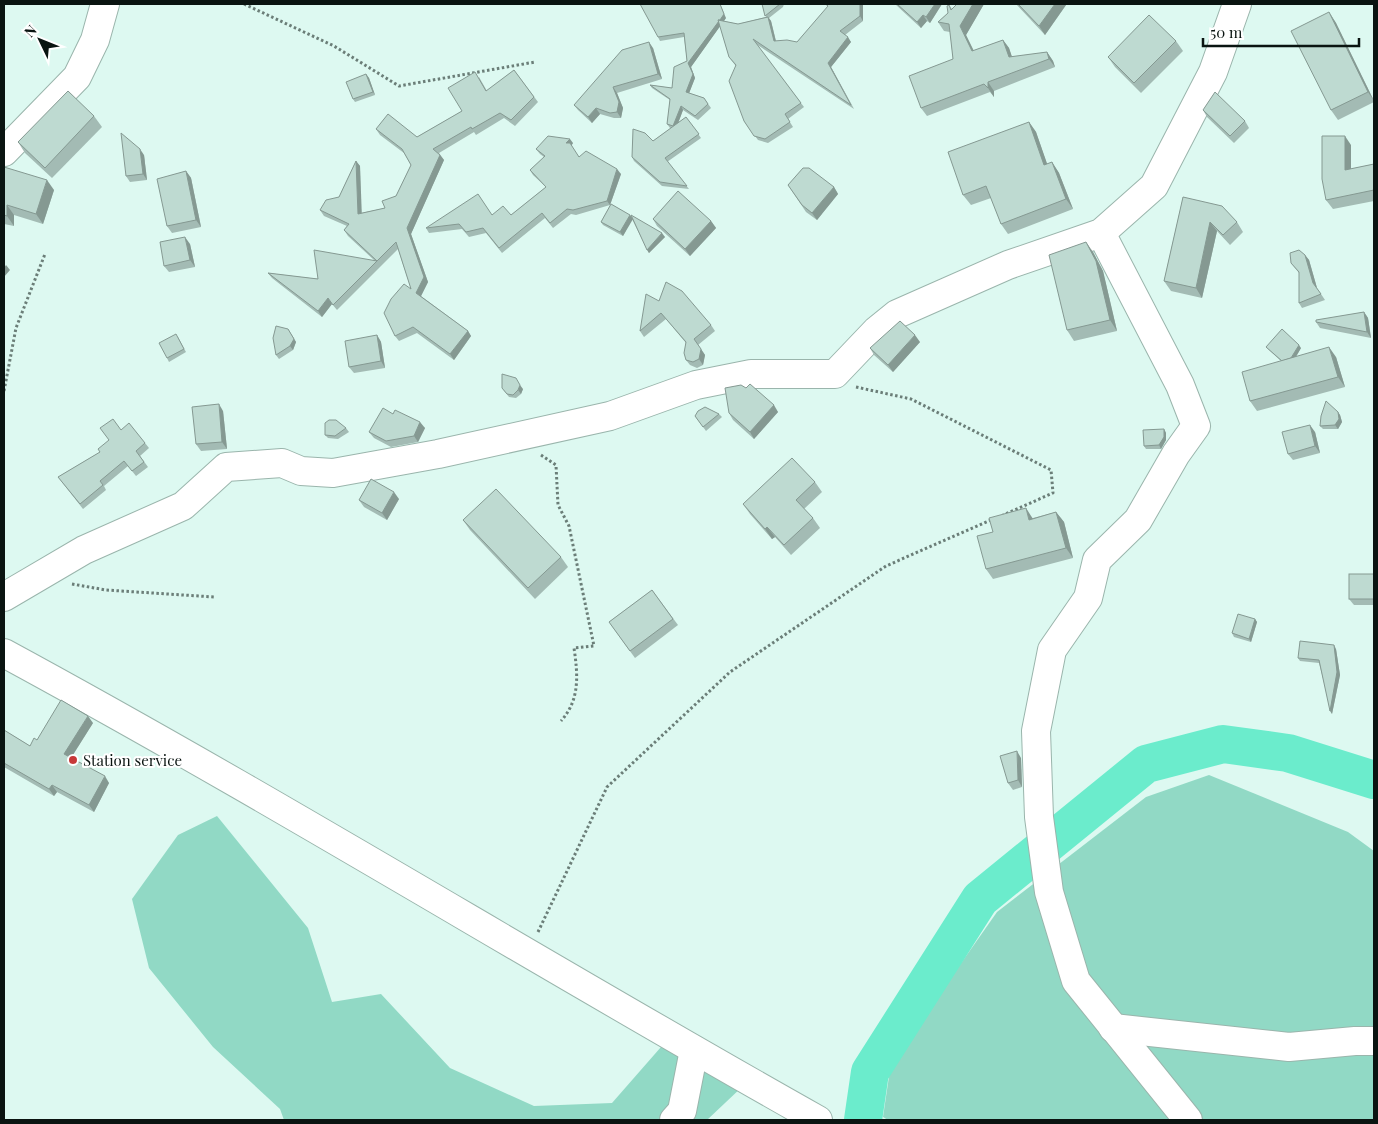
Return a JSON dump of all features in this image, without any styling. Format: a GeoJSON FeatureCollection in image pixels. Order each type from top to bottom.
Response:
{"type":"FeatureCollection","features":[{"type":"Feature","properties":{"kind":"main road"},"geometry":{"type":"LineString","coordinates":[[4,152],[77,77],[95,40],[105,4]]}},
{"type":"Feature","properties":{"kind":"main road"},"geometry":{"type":"LineString","coordinates":[[4,597],[84,550],[183,506],[226,467],[282,462],[301,471],[333,473],[438,454],[610,416],[696,385],[751,374],[834,374],[876,331],[897,314],[1008,266],[1101,233],[1154,186],[1213,72],[1243,5]]}},
{"type":"Feature","properties":{"kind":"main road"},"geometry":{"type":"LineString","coordinates":[[1101,233],[1176,376],[1196,426],[1176,454],[1138,520],[1097,560],[1088,598],[1052,650],[1036,731],[1040,817],[1049,892],[1076,981],[1188,1120]]}},
{"type":"Feature","properties":{"kind":"main road"},"geometry":{"type":"LineString","coordinates":[[4,653],[114,712],[694,1050],[818,1120]]}},
{"type":"Feature","properties":{"kind":"main road"},"geometry":{"type":"LineString","coordinates":[[1113,1028],[1289,1047],[1374,1041]]}},
{"type":"Feature","properties":{"kind":"main road"},"geometry":{"type":"LineString","coordinates":[[674,1120],[682,1111],[694,1050]]}},
{"type":"Feature","properties":{"kind":"path"},"geometry":{"type":"LineString","coordinates":[[244,4],[334,46],[399,86],[535,62]]}},
{"type":"Feature","properties":{"kind":"path"},"geometry":{"type":"LineString","coordinates":[[4,391],[16,328],[45,254]]}},
{"type":"Feature","properties":{"kind":"path"},"geometry":{"type":"LineString","coordinates":[[528,953],[608,787],[730,672],[886,566],[1053,493],[1051,470],[911,399],[853,386]]}},
{"type":"Feature","properties":{"kind":"path"},"geometry":{"type":"LineString","coordinates":[[513,438],[556,465],[558,504],[570,526],[591,626],[594,646],[574,648],[578,668],[577,691],[567,714],[561,721]]}},
{"type":"Feature","properties":{"kind":"path"},"geometry":{"type":"LineString","coordinates":[[40,577],[106,590],[214,597]]}},
{"type":"Feature","properties":{"kind":"green space"},"geometry":{"type":"Polygon","coordinates":[[[1209,775],[1348,832],[1374,851],[1374,1120],[888,1120],[883,1117],[891,1063],[997,912],[1146,797],[1209,775]]]}},
{"type":"Feature","properties":{"kind":"green space"},"geometry":{"type":"Polygon","coordinates":[[[217,816],[308,928],[332,1002],[381,994],[450,1068],[534,1106],[612,1103],[668,1039],[743,1086],[707,1120],[284,1120],[280,1109],[213,1047],[149,968],[132,899],[178,835],[217,816]]]}},
{"type":"Feature","properties":{"kind":"building"},"geometry":{"type":"Polygon","coordinates":[[[640,4],[720,4],[724,14],[688,63],[693,74],[686,92],[704,98],[708,104],[695,116],[681,106],[673,126],[667,124],[670,99],[650,85],[672,88],[674,67],[687,61],[684,33],[658,37],[640,4]]]}},
{"type":"Feature","properties":{"kind":"building"},"geometry":{"type":"Polygon","coordinates":[[[762,4],[780,4],[765,16],[762,4]]]}},
{"type":"Feature","properties":{"kind":"building"},"geometry":{"type":"Polygon","coordinates":[[[826,4],[860,4],[860,16],[840,31],[848,37],[828,63],[851,105],[753,39],[801,103],[785,114],[790,122],[765,139],[754,136],[744,121],[729,81],[736,65],[729,57],[718,20],[738,24],[768,17],[774,41],[787,40],[797,42],[828,6],[826,4]]]}},
{"type":"Feature","properties":{"kind":"building"},"geometry":{"type":"Polygon","coordinates":[[[897,4],[935,4],[926,17],[923,15],[917,22],[897,4]]]}},
{"type":"Feature","properties":{"kind":"building"},"geometry":{"type":"Polygon","coordinates":[[[957,4],[973,4],[960,26],[972,51],[1003,40],[1009,57],[1047,52],[1049,59],[988,82],[988,88],[984,84],[921,108],[909,76],[953,59],[949,24],[938,22],[948,13],[947,6],[949,5],[951,10],[957,4]]]}},
{"type":"Feature","properties":{"kind":"building"},"geometry":{"type":"Polygon","coordinates":[[[1018,4],[1055,4],[1039,26],[1018,4]]]}},
{"type":"Feature","properties":{"kind":"building"},"geometry":{"type":"Polygon","coordinates":[[[1329,12],[1368,92],[1331,110],[1291,31],[1329,12]]]}},
{"type":"Feature","properties":{"kind":"building"},"geometry":{"type":"Polygon","coordinates":[[[1149,15],[1176,41],[1134,83],[1108,57],[1149,15]]]}},
{"type":"Feature","properties":{"kind":"building"},"geometry":{"type":"Polygon","coordinates":[[[649,42],[658,74],[613,87],[619,102],[617,112],[610,113],[596,108],[588,117],[574,105],[622,50],[649,42]]]}},
{"type":"Feature","properties":{"kind":"building"},"geometry":{"type":"Polygon","coordinates":[[[514,70],[534,97],[511,120],[500,113],[433,149],[440,155],[407,228],[424,277],[416,293],[468,331],[450,354],[413,327],[395,336],[384,313],[391,299],[404,284],[411,289],[396,242],[377,261],[344,230],[349,224],[320,210],[326,200],[339,197],[356,161],[358,214],[385,208],[382,201],[396,196],[411,165],[402,149],[376,129],[388,114],[417,137],[462,111],[448,88],[475,72],[486,91],[514,70]]]}},
{"type":"Feature","properties":{"kind":"building"},"geometry":{"type":"Polygon","coordinates":[[[366,74],[373,92],[353,99],[346,82],[366,74]]]}},
{"type":"Feature","properties":{"kind":"building"},"geometry":{"type":"Polygon","coordinates":[[[68,91],[94,116],[45,168],[18,142],[68,91]]]}},
{"type":"Feature","properties":{"kind":"building"},"geometry":{"type":"Polygon","coordinates":[[[1215,92],[1245,121],[1230,136],[1203,110],[1215,92]]]}},
{"type":"Feature","properties":{"kind":"building"},"geometry":{"type":"Polygon","coordinates":[[[686,117],[699,134],[665,158],[687,186],[660,182],[632,157],[633,129],[645,133],[653,141],[686,117]]]}},
{"type":"Feature","properties":{"kind":"building"},"geometry":{"type":"Polygon","coordinates":[[[1029,122],[1044,165],[1052,162],[1066,199],[1001,224],[986,186],[963,195],[948,152],[1029,122]]]}},
{"type":"Feature","properties":{"kind":"building"},"geometry":{"type":"Polygon","coordinates":[[[121,133],[140,149],[143,174],[126,176],[121,133]]]}},
{"type":"Feature","properties":{"kind":"building"},"geometry":{"type":"Polygon","coordinates":[[[548,136],[570,139],[566,143],[570,143],[579,157],[586,151],[617,169],[607,201],[573,210],[567,209],[550,223],[542,213],[499,248],[483,228],[466,232],[459,224],[426,228],[478,194],[492,215],[503,206],[511,215],[546,187],[530,170],[545,156],[536,149],[548,136]]]}},
{"type":"Feature","properties":{"kind":"building"},"geometry":{"type":"Polygon","coordinates":[[[1322,136],[1345,136],[1345,170],[1374,164],[1374,190],[1326,200],[1322,179],[1322,136]]]}},
{"type":"Feature","properties":{"kind":"building"},"geometry":{"type":"Polygon","coordinates":[[[4,167],[47,180],[36,214],[7,205],[7,216],[4,215],[4,167]]]}},
{"type":"Feature","properties":{"kind":"building"},"geometry":{"type":"Polygon","coordinates":[[[803,168],[809,168],[834,187],[812,213],[802,205],[788,185],[803,168]]]}},
{"type":"Feature","properties":{"kind":"building"},"geometry":{"type":"Polygon","coordinates":[[[186,171],[196,220],[167,226],[157,179],[186,171]]]}},
{"type":"Feature","properties":{"kind":"building"},"geometry":{"type":"Polygon","coordinates":[[[678,191],[711,221],[685,249],[653,219],[678,191]]]}},
{"type":"Feature","properties":{"kind":"building"},"geometry":{"type":"Polygon","coordinates":[[[1183,197],[1222,206],[1237,222],[1223,235],[1210,222],[1196,288],[1164,281],[1183,197]]]}},
{"type":"Feature","properties":{"kind":"building"},"geometry":{"type":"Polygon","coordinates":[[[611,204],[630,215],[620,232],[601,222],[611,204]]]}},
{"type":"Feature","properties":{"kind":"building"},"geometry":{"type":"Polygon","coordinates":[[[631,215],[662,233],[647,250],[631,215]]]}},
{"type":"Feature","properties":{"kind":"building"},"geometry":{"type":"Polygon","coordinates":[[[185,237],[190,260],[164,266],[160,242],[185,237]]]}},
{"type":"Feature","properties":{"kind":"building"},"geometry":{"type":"Polygon","coordinates":[[[1086,242],[1096,261],[1110,320],[1067,330],[1049,255],[1086,242]]]}},
{"type":"Feature","properties":{"kind":"building"},"geometry":{"type":"Polygon","coordinates":[[[314,250],[377,261],[333,305],[328,298],[318,311],[268,273],[318,279],[314,250]]]}},
{"type":"Feature","properties":{"kind":"building"},"geometry":{"type":"Polygon","coordinates":[[[1299,250],[1305,255],[1313,283],[1321,294],[1299,303],[1299,272],[1291,263],[1290,253],[1299,250]]]}},
{"type":"Feature","properties":{"kind":"building"},"geometry":{"type":"Polygon","coordinates":[[[666,282],[682,291],[711,325],[694,339],[701,349],[699,359],[693,362],[686,360],[684,353],[686,342],[661,313],[640,331],[646,294],[659,301],[666,282]]]}},
{"type":"Feature","properties":{"kind":"building"},"geometry":{"type":"Polygon","coordinates":[[[1364,312],[1367,332],[1316,322],[1316,320],[1364,312]]]}},
{"type":"Feature","properties":{"kind":"building"},"geometry":{"type":"Polygon","coordinates":[[[900,321],[915,335],[888,365],[870,348],[900,321]]]}},
{"type":"Feature","properties":{"kind":"building"},"geometry":{"type":"Polygon","coordinates":[[[276,326],[288,329],[294,339],[290,346],[276,355],[273,338],[276,326]]]}},
{"type":"Feature","properties":{"kind":"building"},"geometry":{"type":"Polygon","coordinates":[[[1282,329],[1299,345],[1291,358],[1282,361],[1266,347],[1282,329]]]}},
{"type":"Feature","properties":{"kind":"building"},"geometry":{"type":"Polygon","coordinates":[[[176,334],[184,349],[167,358],[159,343],[176,334]]]}},
{"type":"Feature","properties":{"kind":"building"},"geometry":{"type":"Polygon","coordinates":[[[377,335],[381,361],[349,367],[345,341],[377,335]]]}},
{"type":"Feature","properties":{"kind":"building"},"geometry":{"type":"Polygon","coordinates":[[[1329,347],[1338,377],[1250,401],[1242,372],[1329,347]]]}},
{"type":"Feature","properties":{"kind":"building"},"geometry":{"type":"Polygon","coordinates":[[[502,374],[516,378],[520,385],[513,395],[507,394],[502,388],[502,374]]]}},
{"type":"Feature","properties":{"kind":"building"},"geometry":{"type":"Polygon","coordinates":[[[750,384],[774,405],[750,432],[729,413],[725,388],[741,385],[746,388],[750,384]]]}},
{"type":"Feature","properties":{"kind":"building"},"geometry":{"type":"Polygon","coordinates":[[[1326,401],[1338,412],[1339,419],[1335,425],[1320,426],[1321,416],[1326,401]]]}},
{"type":"Feature","properties":{"kind":"building"},"geometry":{"type":"Polygon","coordinates":[[[219,404],[222,442],[196,444],[192,407],[219,404]]]}},
{"type":"Feature","properties":{"kind":"building"},"geometry":{"type":"Polygon","coordinates":[[[705,407],[719,414],[703,427],[695,416],[698,411],[705,407]]]}},
{"type":"Feature","properties":{"kind":"building"},"geometry":{"type":"Polygon","coordinates":[[[383,408],[393,414],[395,410],[420,422],[414,436],[386,441],[369,432],[383,408]]]}},
{"type":"Feature","properties":{"kind":"building"},"geometry":{"type":"Polygon","coordinates":[[[113,419],[121,430],[129,423],[145,443],[136,451],[144,462],[132,471],[124,461],[100,481],[103,485],[80,504],[58,477],[100,452],[98,449],[109,440],[100,428],[113,419]]]}},
{"type":"Feature","properties":{"kind":"building"},"geometry":{"type":"Polygon","coordinates":[[[329,420],[336,420],[346,428],[335,436],[325,435],[325,423],[329,420]]]}},
{"type":"Feature","properties":{"kind":"building"},"geometry":{"type":"Polygon","coordinates":[[[1310,425],[1315,446],[1288,454],[1282,432],[1310,425]]]}},
{"type":"Feature","properties":{"kind":"building"},"geometry":{"type":"Polygon","coordinates":[[[1164,429],[1164,437],[1159,445],[1144,446],[1143,430],[1164,429]]]}},
{"type":"Feature","properties":{"kind":"building"},"geometry":{"type":"Polygon","coordinates":[[[792,458],[815,482],[796,500],[813,518],[784,545],[767,527],[765,529],[743,504],[792,458]]]}},
{"type":"Feature","properties":{"kind":"building"},"geometry":{"type":"Polygon","coordinates":[[[371,479],[394,492],[382,513],[359,500],[371,479]]]}},
{"type":"Feature","properties":{"kind":"building"},"geometry":{"type":"Polygon","coordinates":[[[496,489],[561,557],[528,588],[463,520],[496,489]]]}},
{"type":"Feature","properties":{"kind":"building"},"geometry":{"type":"Polygon","coordinates":[[[1026,508],[1029,520],[1056,512],[1066,548],[986,569],[977,536],[993,532],[989,518],[1026,508]]]}},
{"type":"Feature","properties":{"kind":"building"},"geometry":{"type":"Polygon","coordinates":[[[1349,574],[1374,574],[1374,599],[1349,599],[1349,574]]]}},
{"type":"Feature","properties":{"kind":"building"},"geometry":{"type":"Polygon","coordinates":[[[652,590],[673,619],[630,651],[609,622],[652,590]]]}},
{"type":"Feature","properties":{"kind":"building"},"geometry":{"type":"Polygon","coordinates":[[[1238,614],[1255,619],[1249,639],[1232,633],[1238,614]]]}},
{"type":"Feature","properties":{"kind":"building"},"geometry":{"type":"Polygon","coordinates":[[[1300,641],[1334,645],[1337,672],[1330,711],[1319,660],[1298,658],[1300,641]]]}},
{"type":"Feature","properties":{"kind":"building"},"geometry":{"type":"Polygon","coordinates":[[[61,700],[88,716],[64,754],[105,776],[89,805],[52,785],[49,789],[4,763],[4,730],[30,746],[34,738],[37,740],[61,700]]]}},
{"type":"Feature","properties":{"kind":"building"},"geometry":{"type":"Polygon","coordinates":[[[1017,751],[1018,780],[1008,783],[1000,756],[1017,751]]]}},
{"type":"Feature","properties":{"kind":"waterway"},"geometry":{"type":"LineString","coordinates":[[863,1120],[870,1072],[980,899],[1146,764],[1223,744],[1288,753],[1374,780]]}},
{"type":"Feature","properties":{"kind":"place","name":"Station service"},"geometry":{"type":"Point","coordinates":[73,760]}}]}
